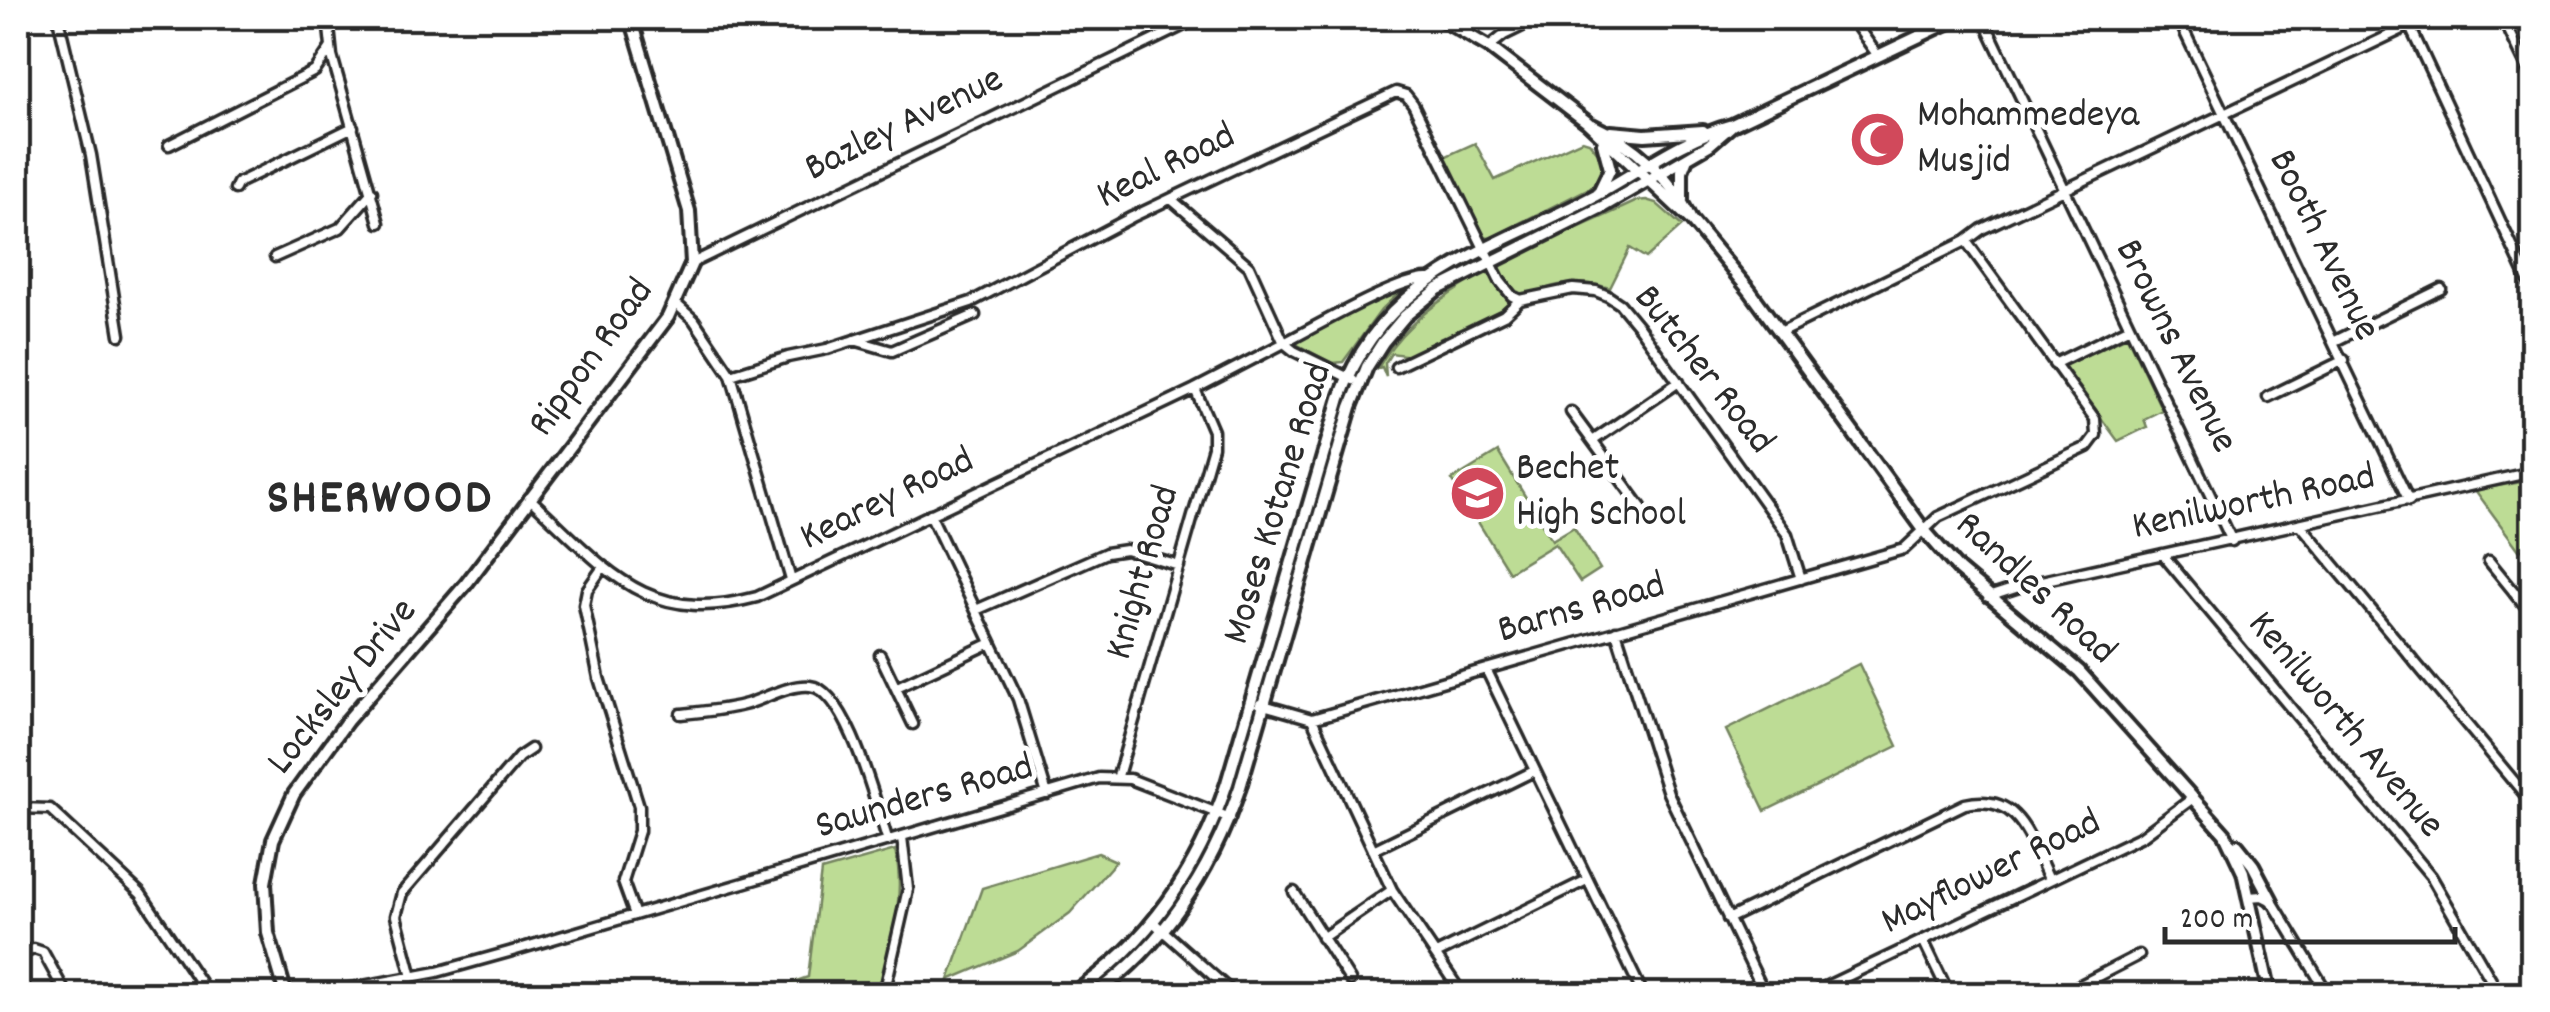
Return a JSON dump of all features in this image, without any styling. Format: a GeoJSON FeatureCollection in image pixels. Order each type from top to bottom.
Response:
{"type":"FeatureCollection","features":[{"type":"Feature","properties":{"kind":"street"},"geometry":{"type":"LineString","coordinates":[[58,18],[95,174],[120,335]]}},
{"type":"Feature","properties":{"kind":"street"},"geometry":{"type":"LineString","coordinates":[[328,18],[330,47],[379,223]]}},
{"type":"Feature","properties":{"kind":"street","name":"Rippon Road"},"geometry":{"type":"LineString","coordinates":[[528,498],[650,342],[675,302],[692,263],[690,210],[631,18]]}},
{"type":"Feature","properties":{"kind":"street","name":"Bazley Avenue"},"geometry":{"type":"LineString","coordinates":[[692,263],[1199,18]]}},
{"type":"Feature","properties":{"kind":"street","name":"Randles Road"},"geometry":{"type":"LineString","coordinates":[[1439,18],[1489,47],[1649,164],[1682,200],[1691,220]]}},
{"type":"Feature","properties":{"kind":"street"},"geometry":{"type":"LineString","coordinates":[[1489,47],[1539,18]]}},
{"type":"Feature","properties":{"kind":"street"},"geometry":{"type":"LineString","coordinates":[[1851,18],[1878,56]]}},
{"type":"Feature","properties":{"kind":"street","name":"Moses Kotane Road"},"geometry":{"type":"LineString","coordinates":[[1096,994],[1126,970],[1163,930],[1202,874],[1230,818],[1360,383],[1383,342],[1414,308],[1487,256],[1636,171],[1710,131],[1732,126],[1958,18]]}},
{"type":"Feature","properties":{"kind":"street","name":"Browns Avenue"},"geometry":{"type":"LineString","coordinates":[[1984,18],[2232,540]]}},
{"type":"Feature","properties":{"kind":"street","name":"Booth Avenue"},"geometry":{"type":"LineString","coordinates":[[2178,18],[2408,501]]}},
{"type":"Feature","properties":{"kind":"street"},"geometry":{"type":"LineString","coordinates":[[1780,332],[2408,21],[2426,18]]}},
{"type":"Feature","properties":{"kind":"street"},"geometry":{"type":"LineString","coordinates":[[2503,18],[2532,78]]}},
{"type":"Feature","properties":{"kind":"street"},"geometry":{"type":"LineString","coordinates":[[2408,21],[2532,288]]}},
{"type":"Feature","properties":{"kind":"street"},"geometry":{"type":"LineString","coordinates":[[169,144],[315,72],[330,47]]}},
{"type":"Feature","properties":{"kind":"street","name":"Keal Road"},"geometry":{"type":"LineString","coordinates":[[731,375],[971,302],[1171,198],[1396,92],[1406,95],[1413,104],[1504,288],[1520,300]]}},
{"type":"Feature","properties":{"kind":"street"},"geometry":{"type":"LineString","coordinates":[[235,188],[238,183],[354,126]]}},
{"type":"Feature","properties":{"kind":"street","name":"Moses Kotane Road"},"geometry":{"type":"LineString","coordinates":[[1072,994],[1122,955],[1153,922],[1192,866],[1217,813],[1347,377],[1379,324],[1429,279],[1648,181],[1732,126]]}},
{"type":"Feature","properties":{"kind":"street"},"geometry":{"type":"LineString","coordinates":[[1597,194],[1610,169],[1603,134],[1710,131]]}},
{"type":"Feature","properties":{"kind":"street","name":"Randles Road"},"geometry":{"type":"LineString","coordinates":[[1603,134],[1636,171],[1691,220],[1735,272],[1924,530],[1959,570],[2090,682],[2225,834],[2240,861],[2270,994]]}},
{"type":"Feature","properties":{"kind":"street"},"geometry":{"type":"LineString","coordinates":[[1682,200],[1682,171],[1688,157]]}},
{"type":"Feature","properties":{"kind":"street"},"geometry":{"type":"LineString","coordinates":[[275,256],[340,228],[372,192]]}},
{"type":"Feature","properties":{"kind":"street"},"geometry":{"type":"LineString","coordinates":[[1171,198],[1249,266],[1284,342],[1294,352],[1360,383]]}},
{"type":"Feature","properties":{"kind":"street"},"geometry":{"type":"LineString","coordinates":[[1966,241],[2054,364],[2130,327]]}},
{"type":"Feature","properties":{"kind":"street","name":"Kearey Road"},"geometry":{"type":"LineString","coordinates":[[528,498],[603,567],[649,596],[692,606],[726,605],[757,597],[1195,388],[1396,287],[1429,279]]}},
{"type":"Feature","properties":{"kind":"street","name":"Butcher Road"},"geometry":{"type":"LineString","coordinates":[[1396,367],[1492,322],[1520,300],[1573,288],[1608,296],[1639,327],[1787,534],[1801,579]]}},
{"type":"Feature","properties":{"kind":"street"},"geometry":{"type":"LineString","coordinates":[[2335,341],[2441,289]]}},
{"type":"Feature","properties":{"kind":"street"},"geometry":{"type":"LineString","coordinates":[[675,302],[694,320],[731,375],[791,580]]}},
{"type":"Feature","properties":{"kind":"street"},"geometry":{"type":"LineString","coordinates":[[854,340],[892,350],[975,315]]}},
{"type":"Feature","properties":{"kind":"street"},"geometry":{"type":"LineString","coordinates":[[2268,397],[2344,360]]}},
{"type":"Feature","properties":{"kind":"street","name":"Barns Road"},"geometry":{"type":"LineString","coordinates":[[1312,719],[1904,548],[1938,517],[2092,442],[2098,428],[2095,419],[2054,364]]}},
{"type":"Feature","properties":{"kind":"street"},"geometry":{"type":"LineString","coordinates":[[1594,440],[1679,382]]}},
{"type":"Feature","properties":{"kind":"street","name":"Knight Road"},"geometry":{"type":"LineString","coordinates":[[1118,776],[1213,447],[1213,431],[1195,388]]}},
{"type":"Feature","properties":{"kind":"street"},"geometry":{"type":"LineString","coordinates":[[2170,410],[2180,405]]}},
{"type":"Feature","properties":{"kind":"street"},"geometry":{"type":"LineString","coordinates":[[1572,412],[1640,507]]}},
{"type":"Feature","properties":{"kind":"street","name":"Kenilworth Road"},"geometry":{"type":"LineString","coordinates":[[1988,597],[2028,584],[2532,472]]}},
{"type":"Feature","properties":{"kind":"street","name":"Locksley Drive"},"geometry":{"type":"LineString","coordinates":[[286,994],[272,956],[265,909],[268,859],[280,823],[324,750],[466,584],[528,498]]}},
{"type":"Feature","properties":{"kind":"street"},"geometry":{"type":"LineString","coordinates":[[930,514],[1028,722],[1047,794]]}},
{"type":"Feature","properties":{"kind":"street"},"geometry":{"type":"LineString","coordinates":[[2300,524],[2532,802]]}},
{"type":"Feature","properties":{"kind":"street"},"geometry":{"type":"LineString","coordinates":[[976,610],[1106,553],[1126,550],[1179,566]]}},
{"type":"Feature","properties":{"kind":"street","name":"Kenilworth Avenue"},"geometry":{"type":"LineString","coordinates":[[2162,554],[2432,876],[2499,994]]}},
{"type":"Feature","properties":{"kind":"street"},"geometry":{"type":"LineString","coordinates":[[2489,561],[2532,614]]}},
{"type":"Feature","properties":{"kind":"street"},"geometry":{"type":"LineString","coordinates":[[603,567],[585,595],[584,606],[599,678],[639,806],[639,831],[623,882],[635,915]]}},
{"type":"Feature","properties":{"kind":"street"},"geometry":{"type":"LineString","coordinates":[[1616,631],[1668,793],[1764,994]]}},
{"type":"Feature","properties":{"kind":"street"},"geometry":{"type":"LineString","coordinates":[[896,687],[991,643]]}},
{"type":"Feature","properties":{"kind":"street"},"geometry":{"type":"LineString","coordinates":[[880,655],[913,724]]}},
{"type":"Feature","properties":{"kind":"street"},"geometry":{"type":"LineString","coordinates":[[1486,669],[1643,994]]}},
{"type":"Feature","properties":{"kind":"street"},"geometry":{"type":"LineString","coordinates":[[681,714],[740,706],[802,686],[825,692],[851,735],[888,841]]}},
{"type":"Feature","properties":{"kind":"street"},"geometry":{"type":"LineString","coordinates":[[1250,702],[1312,719],[1392,890],[1462,994]]}},
{"type":"Feature","properties":{"kind":"street"},"geometry":{"type":"LineString","coordinates":[[412,977],[396,916],[402,893],[530,748]]}},
{"type":"Feature","properties":{"kind":"street"},"geometry":{"type":"LineString","coordinates":[[1372,850],[1534,770]]}},
{"type":"Feature","properties":{"kind":"street"},"geometry":{"type":"LineString","coordinates":[[1118,776],[1230,818]]}},
{"type":"Feature","properties":{"kind":"street","name":"Saunders Road"},"geometry":{"type":"LineString","coordinates":[[319,994],[412,977],[509,952],[1118,776]]}},
{"type":"Feature","properties":{"kind":"street","name":"Mayflower Road"},"geometry":{"type":"LineString","coordinates":[[1810,994],[2142,836],[2194,798]]}},
{"type":"Feature","properties":{"kind":"street"},"geometry":{"type":"LineString","coordinates":[[1728,919],[1965,804],[1979,801],[2004,805],[2015,814],[2050,878]]}},
{"type":"Feature","properties":{"kind":"street"},"geometry":{"type":"LineString","coordinates":[[18,808],[50,809],[140,894],[208,994]]}},
{"type":"Feature","properties":{"kind":"street"},"geometry":{"type":"LineString","coordinates":[[2225,834],[2247,856],[2328,994]]}},
{"type":"Feature","properties":{"kind":"street"},"geometry":{"type":"LineString","coordinates":[[884,994],[908,889],[902,836]]}},
{"type":"Feature","properties":{"kind":"street"},"geometry":{"type":"LineString","coordinates":[[1436,954],[1587,880]]}},
{"type":"Feature","properties":{"kind":"street"},"geometry":{"type":"LineString","coordinates":[[1322,938],[1392,890]]}},
{"type":"Feature","properties":{"kind":"street"},"geometry":{"type":"LineString","coordinates":[[1294,892],[1350,980]]}},
{"type":"Feature","properties":{"kind":"street"},"geometry":{"type":"LineString","coordinates":[[2248,897],[2262,896],[2272,901]]}},
{"type":"Feature","properties":{"kind":"street"},"geometry":{"type":"LineString","coordinates":[[1153,922],[1234,994]]}},
{"type":"Feature","properties":{"kind":"street"},"geometry":{"type":"LineString","coordinates":[[1923,940],[1949,994]]}},
{"type":"Feature","properties":{"kind":"street"},"geometry":{"type":"LineString","coordinates":[[26,994],[18,955],[34,949],[43,952],[66,994]]}},
{"type":"Feature","properties":{"kind":"street"},"geometry":{"type":"LineString","coordinates":[[2063,994],[2139,955]]}},
{"type":"Feature","properties":{"kind":"street"},"geometry":{"type":"LineString","coordinates":[[2522,994],[2532,990]]}},
{"type":"Feature","properties":{"kind":"green space"},"geometry":{"type":"Polygon","coordinates":[[[1582,140],[1589,142],[1602,158],[1603,168],[1593,186],[1490,238],[1482,237],[1444,157],[1475,143],[1495,180],[1582,140]]]}},
{"type":"Feature","properties":{"kind":"green space"},"geometry":{"type":"Polygon","coordinates":[[[1646,200],[1656,203],[1682,226],[1646,258],[1630,248],[1610,288],[1579,283],[1539,291],[1411,356],[1391,353],[1385,363],[1386,377],[1382,367],[1378,368],[1399,338],[1458,289],[1530,249],[1646,200]]]}},
{"type":"Feature","properties":{"kind":"green space"},"geometry":{"type":"Polygon","coordinates":[[[1407,285],[1381,310],[1343,362],[1332,363],[1296,344],[1302,338],[1407,285]]]}},
{"type":"Feature","properties":{"kind":"green space"},"geometry":{"type":"Polygon","coordinates":[[[2127,336],[2162,410],[2144,419],[2147,427],[2118,441],[2063,366],[2127,336]]]}},
{"type":"Feature","properties":{"kind":"green space"},"geometry":{"type":"Polygon","coordinates":[[[1498,452],[1552,540],[1574,527],[1600,569],[1580,582],[1555,544],[1509,572],[1452,480],[1498,452]]]}},
{"type":"Feature","properties":{"kind":"green space"},"geometry":{"type":"Polygon","coordinates":[[[2532,480],[2532,546],[2519,550],[2475,490],[2532,480]]]}},
{"type":"Feature","properties":{"kind":"green space"},"geometry":{"type":"Polygon","coordinates":[[[1859,664],[1898,746],[1765,811],[1726,730],[1859,664]]]}},
{"type":"Feature","properties":{"kind":"green space"},"geometry":{"type":"Polygon","coordinates":[[[895,850],[898,904],[878,994],[778,994],[776,988],[808,977],[821,871],[895,850]]]}},
{"type":"Feature","properties":{"kind":"green space"},"geometry":{"type":"Polygon","coordinates":[[[1098,853],[1116,861],[1070,913],[1018,951],[949,980],[982,888],[1098,853]]]}},
{"type":"Feature","properties":{"kind":"place","name":"Mohammedeya Musjid"},"geometry":{"type":"Point","coordinates":[1878,140]}},
{"type":"Feature","properties":{"kind":"place","name":"Bechet High School"},"geometry":{"type":"Point","coordinates":[1477,493]}},
{"type":"Feature","properties":{"kind":"district","name":"SHERWOOD"},"geometry":{"type":"Point","coordinates":[380,501]}}]}
